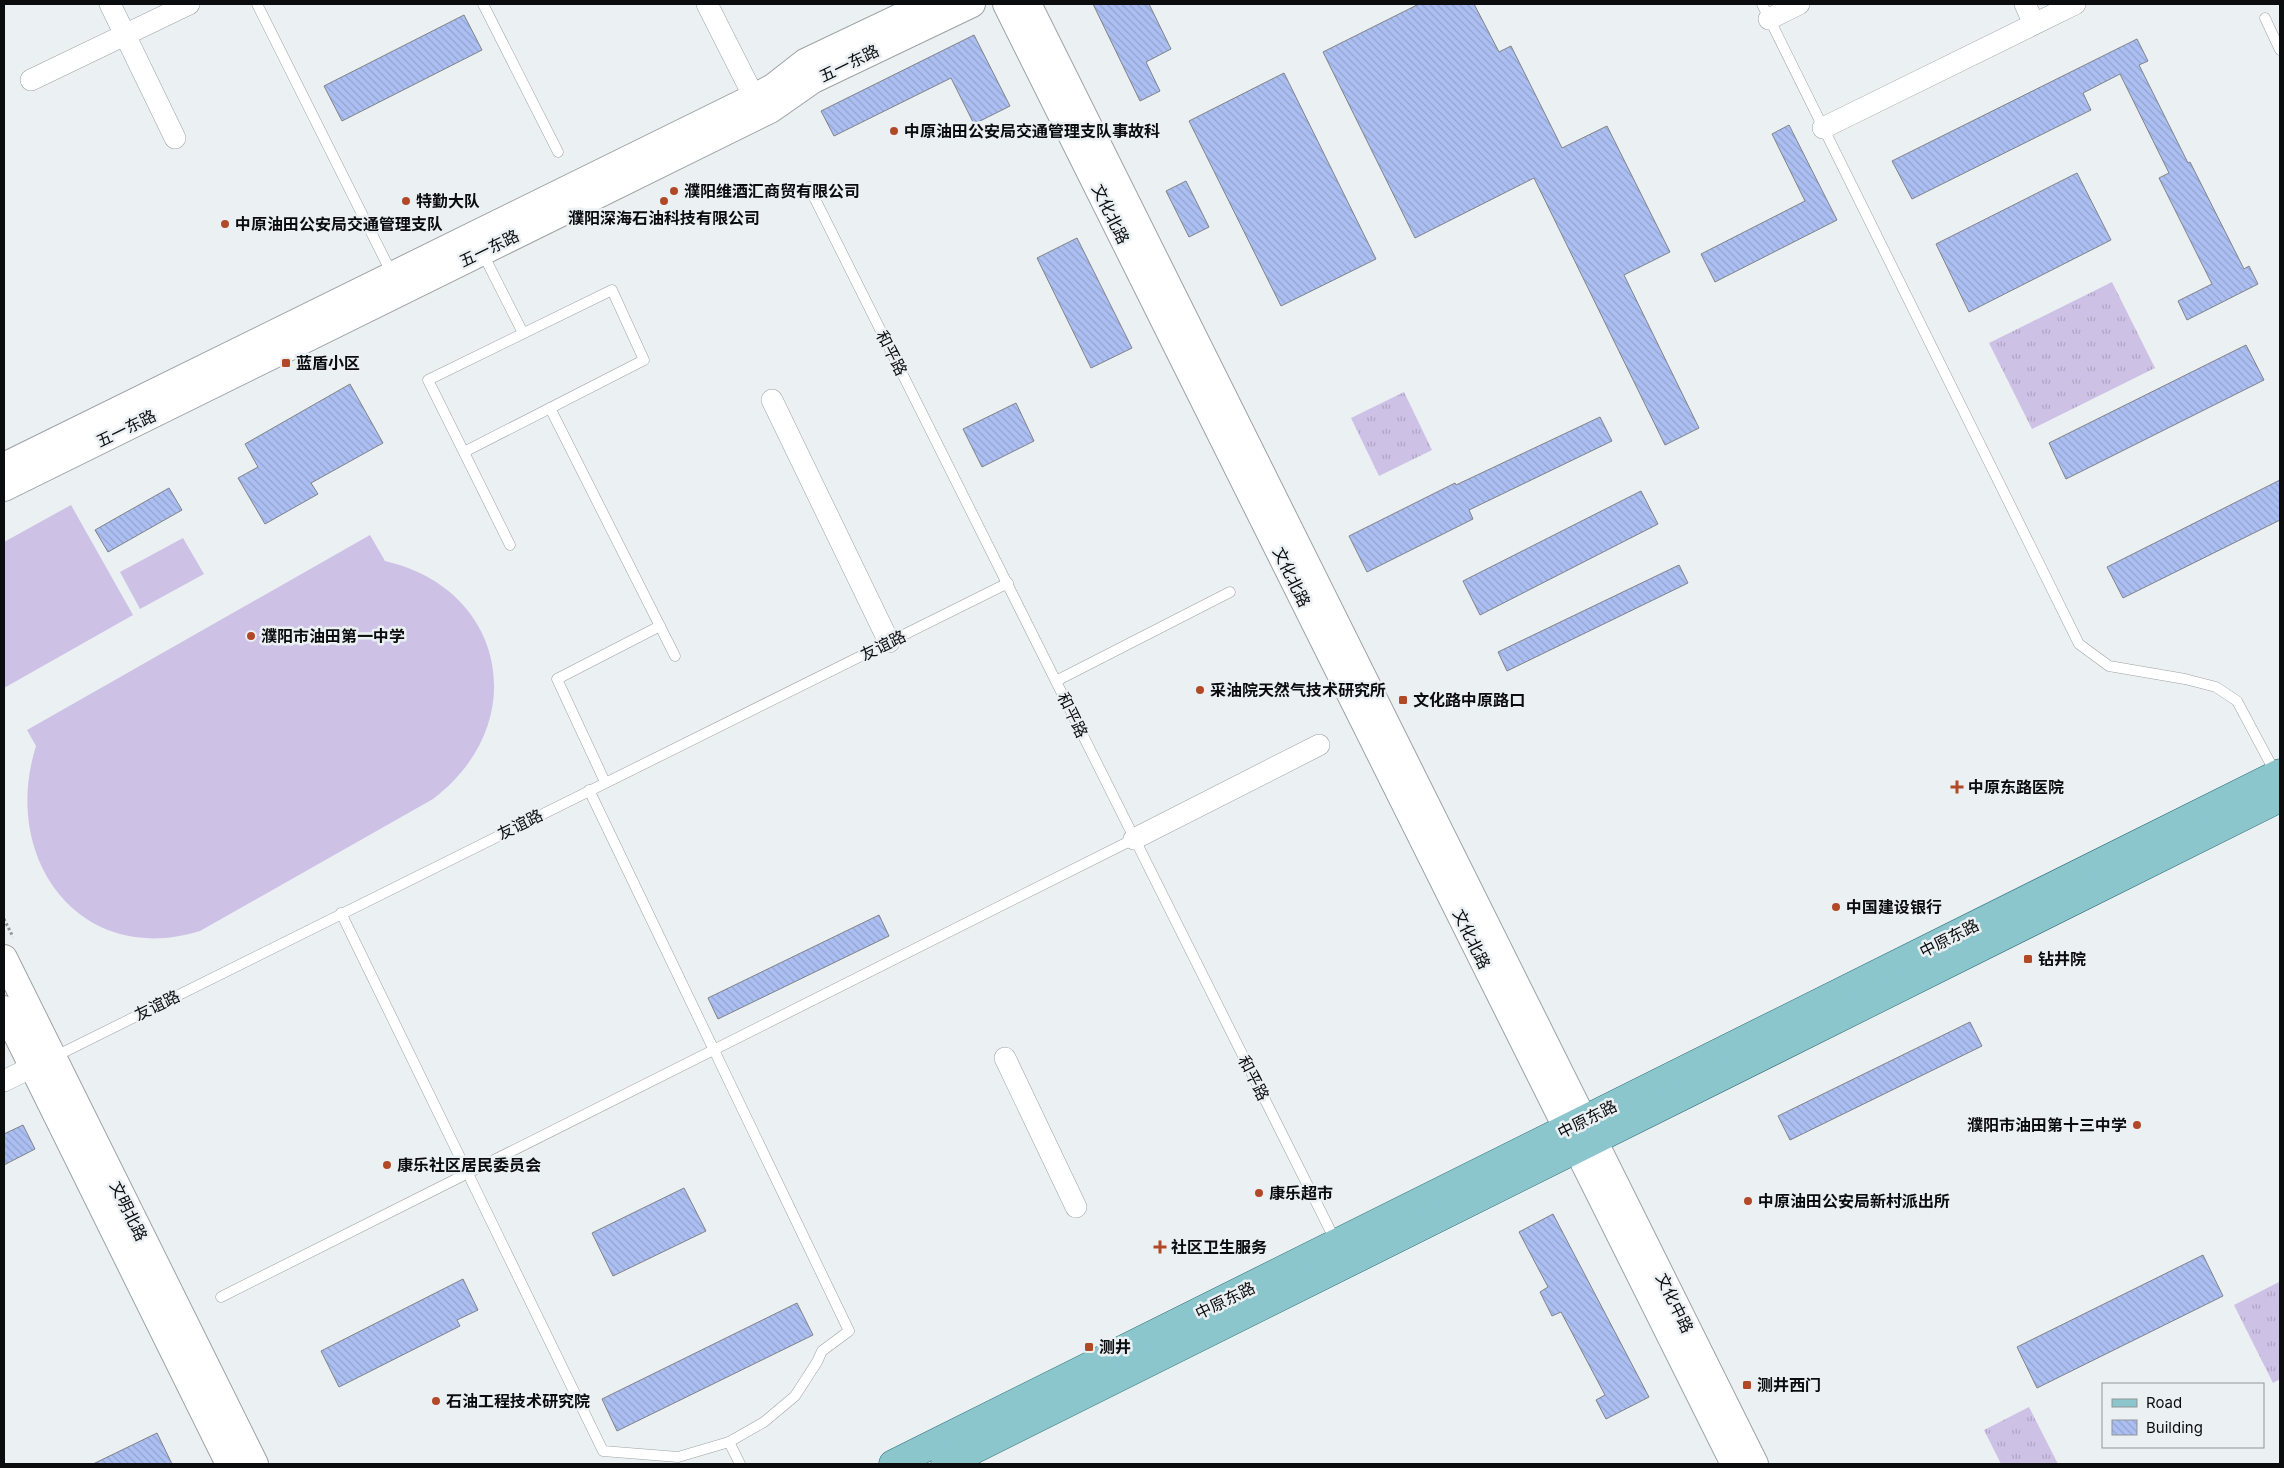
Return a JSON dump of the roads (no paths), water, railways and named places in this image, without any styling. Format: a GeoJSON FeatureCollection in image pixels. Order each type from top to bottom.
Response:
{"type":"FeatureCollection","features":[{"type":"Feature","properties":{"kind":"main road","name":"中原东路"},"geometry":{"type":"LineString","coordinates":[[944,1464],[1581,1135],[2279,782]]}},
{"type":"Feature","properties":{"kind":"main road","name":"中原东路"},"geometry":{"type":"LineString","coordinates":[[893,1464],[1337,1244],[1581,1135]]}},
{"type":"Feature","properties":{"kind":"street"},"geometry":{"type":"LineString","coordinates":[[110,4],[175,138]]}},
{"type":"Feature","properties":{"kind":"street"},"geometry":{"type":"LineString","coordinates":[[31,80],[190,4]]}},
{"type":"Feature","properties":{"kind":"street"},"geometry":{"type":"LineString","coordinates":[[707,4],[754,97]]}},
{"type":"Feature","properties":{"kind":"street","name":"五一东路"},"geometry":{"type":"LineString","coordinates":[[4,488],[773,87],[805,62],[926,4]]}},
{"type":"Feature","properties":{"kind":"street","name":"五一东路"},"geometry":{"type":"LineString","coordinates":[[4,466],[396,283],[482,252],[770,110],[813,80],[972,4]]}},
{"type":"Feature","properties":{"kind":"street","name":"文化北路"},"geometry":{"type":"LineString","coordinates":[[1006,4],[1581,1135]]}},
{"type":"Feature","properties":{"kind":"street","name":"文化北路"},"geometry":{"type":"LineString","coordinates":[[1028,4],[1581,1135]]}},
{"type":"Feature","properties":{"kind":"street"},"geometry":{"type":"LineString","coordinates":[[1765,11],[1799,4]]}},
{"type":"Feature","properties":{"kind":"street"},"geometry":{"type":"LineString","coordinates":[[2025,4],[2034,24]]}},
{"type":"Feature","properties":{"kind":"street"},"geometry":{"type":"LineString","coordinates":[[1823,128],[2075,4]]}},
{"type":"Feature","properties":{"kind":"street"},"geometry":{"type":"LineString","coordinates":[[772,400],[889,642]]}},
{"type":"Feature","properties":{"kind":"street"},"geometry":{"type":"LineString","coordinates":[[1134,839],[1319,745]]}},
{"type":"Feature","properties":{"kind":"street","name":"文明北路"},"geometry":{"type":"LineString","coordinates":[[4,958],[43,1062],[229,1464]]}},
{"type":"Feature","properties":{"kind":"street","name":"文明北路"},"geometry":{"type":"LineString","coordinates":[[4,1009],[43,1062],[255,1464]]}},
{"type":"Feature","properties":{"kind":"street"},"geometry":{"type":"LineString","coordinates":[[1005,1058],[1076,1207]]}},
{"type":"Feature","properties":{"kind":"street"},"geometry":{"type":"LineString","coordinates":[[4,1081],[43,1062]]}},
{"type":"Feature","properties":{"kind":"street","name":"文化中路"},"geometry":{"type":"LineString","coordinates":[[1581,1135],[1734,1464]]}},
{"type":"Feature","properties":{"kind":"street","name":"文化中路"},"geometry":{"type":"LineString","coordinates":[[1581,1135],[1755,1464]]}},
{"type":"Feature","properties":{"kind":"lane"},"geometry":{"type":"LineString","coordinates":[[257,4],[396,283]]}},
{"type":"Feature","properties":{"kind":"lane"},"geometry":{"type":"LineString","coordinates":[[483,4],[558,152]]}},
{"type":"Feature","properties":{"kind":"lane"},"geometry":{"type":"LineString","coordinates":[[1765,11],[2079,644],[2109,666],[2184,679],[2216,687],[2237,701],[2279,782]]}},
{"type":"Feature","properties":{"kind":"lane"},"geometry":{"type":"LineString","coordinates":[[2265,18],[2280,50]]}},
{"type":"Feature","properties":{"kind":"lane","name":"和平路"},"geometry":{"type":"LineString","coordinates":[[809,187],[1337,1244]]}},
{"type":"Feature","properties":{"kind":"lane"},"geometry":{"type":"LineString","coordinates":[[482,252],[523,333]]}},
{"type":"Feature","properties":{"kind":"lane"},"geometry":{"type":"LineString","coordinates":[[464,452],[644,360],[612,290],[428,380],[510,545]]}},
{"type":"Feature","properties":{"kind":"lane"},"geometry":{"type":"LineString","coordinates":[[550,408],[675,656]]}},
{"type":"Feature","properties":{"kind":"lane","name":"友谊路"},"geometry":{"type":"LineString","coordinates":[[43,1062],[1008,583]]}},
{"type":"Feature","properties":{"kind":"lane"},"geometry":{"type":"LineString","coordinates":[[1056,681],[1230,592]]}},
{"type":"Feature","properties":{"kind":"lane"},"geometry":{"type":"LineString","coordinates":[[605,782],[557,679],[660,626]]}},
{"type":"Feature","properties":{"kind":"lane"},"geometry":{"type":"LineString","coordinates":[[341,913],[603,1451],[678,1457],[729,1442],[764,1422],[795,1396],[822,1351],[849,1332],[589,790]]}},
{"type":"Feature","properties":{"kind":"lane"},"geometry":{"type":"LineString","coordinates":[[221,1297],[1134,839]]}},
{"type":"Feature","properties":{"kind":"lane"},"geometry":{"type":"LineString","coordinates":[[729,1442],[740,1464]]}},
{"type":"Feature","properties":{"kind":"place","name":"中原油田公安局交通管理支队事故科"},"geometry":{"type":"Point","coordinates":[894,131]}},
{"type":"Feature","properties":{"kind":"place","name":"濮阳维酒汇商贸有限公司"},"geometry":{"type":"Point","coordinates":[674,191]}},
{"type":"Feature","properties":{"kind":"place","name":"特勤大队"},"geometry":{"type":"Point","coordinates":[406,201]}},
{"type":"Feature","properties":{"kind":"place","name":"濮阳深海石油科技有限公司"},"geometry":{"type":"Point","coordinates":[664,201]}},
{"type":"Feature","properties":{"kind":"place","name":"中原油田公安局交通管理支队"},"geometry":{"type":"Point","coordinates":[225,224]}},
{"type":"Feature","properties":{"kind":"place","name":"蓝盾小区"},"geometry":{"type":"Point","coordinates":[286,363]}},
{"type":"Feature","properties":{"kind":"place","name":"濮阳市油田第一中学"},"geometry":{"type":"Point","coordinates":[251,636]}},
{"type":"Feature","properties":{"kind":"place","name":"采油院天然气技术研究所"},"geometry":{"type":"Point","coordinates":[1200,690]}},
{"type":"Feature","properties":{"kind":"place","name":"文化路中原路口"},"geometry":{"type":"Point","coordinates":[1403,700]}},
{"type":"Feature","properties":{"kind":"place","name":"中原东路医院"},"geometry":{"type":"Point","coordinates":[1957,787]}},
{"type":"Feature","properties":{"kind":"place","name":"中国建设银行"},"geometry":{"type":"Point","coordinates":[1836,907]}},
{"type":"Feature","properties":{"kind":"place","name":"钻井院"},"geometry":{"type":"Point","coordinates":[2028,959]}},
{"type":"Feature","properties":{"kind":"place","name":"濮阳市油田第十三中学"},"geometry":{"type":"Point","coordinates":[2137,1125]}},
{"type":"Feature","properties":{"kind":"place","name":"康乐社区居民委员会"},"geometry":{"type":"Point","coordinates":[387,1165]}},
{"type":"Feature","properties":{"kind":"place","name":"康乐超市"},"geometry":{"type":"Point","coordinates":[1259,1193]}},
{"type":"Feature","properties":{"kind":"place","name":"中原油田公安局新村派出所"},"geometry":{"type":"Point","coordinates":[1748,1201]}},
{"type":"Feature","properties":{"kind":"place","name":"社区卫生服务"},"geometry":{"type":"Point","coordinates":[1160,1247]}},
{"type":"Feature","properties":{"kind":"place","name":"测井"},"geometry":{"type":"Point","coordinates":[1089,1347]}},
{"type":"Feature","properties":{"kind":"place","name":"测井西门"},"geometry":{"type":"Point","coordinates":[1747,1385]}},
{"type":"Feature","properties":{"kind":"place","name":"石油工程技术研究院"},"geometry":{"type":"Point","coordinates":[436,1401]}}]}
